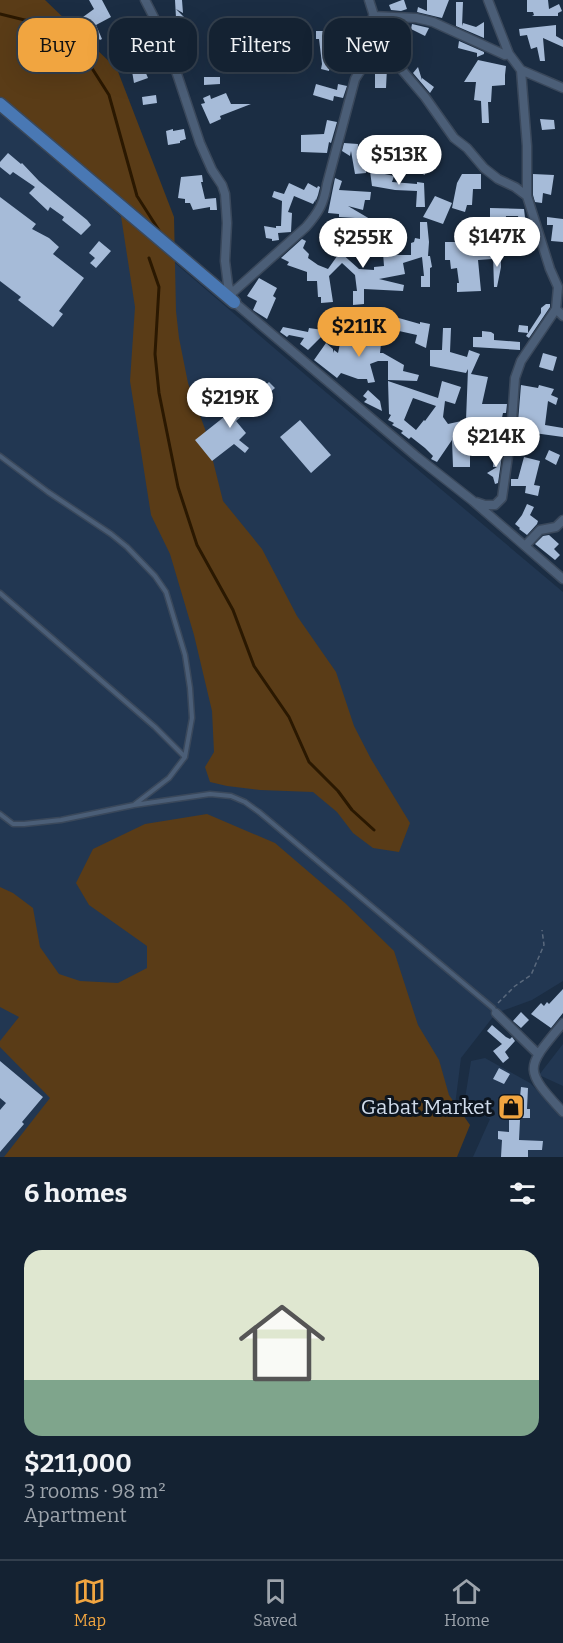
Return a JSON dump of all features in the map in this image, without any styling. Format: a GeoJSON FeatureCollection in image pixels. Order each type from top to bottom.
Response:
{"type":"FeatureCollection","features":[{"type":"Feature","properties":{"kind":"main road"},"geometry":{"type":"LineString","coordinates":[[0,104],[233,298]]}},
{"type":"Feature","properties":{"kind":"street"},"geometry":{"type":"LineString","coordinates":[[145,0],[166,41],[200,143],[225,194],[227,223],[225,261],[228,285],[233,298],[563,579]]}},
{"type":"Feature","properties":{"kind":"street"},"geometry":{"type":"LineString","coordinates":[[369,0],[373,16],[416,18],[433,22],[505,55],[509,54]]}},
{"type":"Feature","properties":{"kind":"street"},"geometry":{"type":"LineString","coordinates":[[488,0],[509,54],[521,70],[563,88]]}},
{"type":"Feature","properties":{"kind":"street"},"geometry":{"type":"LineString","coordinates":[[473,501],[495,505],[502,498],[511,435],[515,378],[521,361],[556,309],[558,287],[527,196],[527,146],[521,70]]}},
{"type":"Feature","properties":{"kind":"street"},"geometry":{"type":"LineString","coordinates":[[233,298],[306,227],[325,201],[327,184],[355,79],[359,72]]}},
{"type":"Feature","properties":{"kind":"street"},"geometry":{"type":"LineString","coordinates":[[404,72],[425,97],[454,138],[467,148],[484,168],[527,196]]}},
{"type":"Feature","properties":{"kind":"street"},"geometry":{"type":"LineString","coordinates":[[556,309],[563,316]]}},
{"type":"Feature","properties":{"kind":"street"},"geometry":{"type":"LineString","coordinates":[[525,546],[540,530],[556,527],[563,520]]}},
{"type":"Feature","properties":{"kind":"street"},"geometry":{"type":"LineString","coordinates":[[494,1010],[538,1054]]}},
{"type":"Feature","properties":{"kind":"street"},"geometry":{"type":"LineString","coordinates":[[563,1023],[534,1061],[537,1082],[563,1112]]}},
{"type":"Feature","properties":{"kind":"lane"},"geometry":{"type":"LineString","coordinates":[[0,456],[119,540],[140,559],[165,592],[185,655],[192,718],[185,757],[169,778],[134,805]]}},
{"type":"Feature","properties":{"kind":"lane"},"geometry":{"type":"LineString","coordinates":[[0,593],[185,757]]}},
{"type":"Feature","properties":{"kind":"lane"},"geometry":{"type":"LineString","coordinates":[[0,814],[13,824],[24,824],[61,820],[134,805],[210,794],[231,796],[245,802],[494,1010]]}},
{"type":"Feature","properties":{"kind":"path"},"geometry":{"type":"LineString","coordinates":[[494,1010],[515,986],[531,975],[544,945],[542,930]]}},
{"type":"Feature","properties":{"kind":"shaded area"},"geometry":{"type":"Polygon","coordinates":[[[0,0],[45,0],[64,18],[18,18],[18,72],[97,72],[97,50],[109,61],[109,72],[118,72],[174,217],[176,311],[179,338],[188,383],[205,429],[223,501],[262,549],[297,616],[336,672],[354,726],[410,823],[399,852],[373,848],[353,833],[337,812],[313,792],[260,790],[210,782],[205,767],[214,752],[212,711],[194,635],[170,554],[151,515],[130,381],[135,307],[121,216],[0,113],[0,0]]]}},
{"type":"Feature","properties":{"kind":"shaded area"},"geometry":{"type":"Polygon","coordinates":[[[0,113],[563,592],[563,981],[532,1000],[496,1013],[461,1058],[451,1137],[433,1157],[0,1157],[0,113]]]}},
{"type":"Feature","properties":{"kind":"shaded area"},"geometry":{"type":"Polygon","coordinates":[[[207,814],[275,843],[345,903],[394,951],[418,1025],[439,1060],[449,1095],[470,1125],[457,1157],[4,1157],[50,1098],[0,1047],[0,1041],[19,1017],[0,1007],[0,887],[13,893],[33,908],[40,947],[59,974],[80,981],[118,983],[147,968],[147,946],[89,905],[76,883],[93,849],[145,824],[207,814]]]}},
{"type":"Feature","properties":{"kind":"shaded area"},"geometry":{"type":"Polygon","coordinates":[[[563,1044],[563,1086],[539,1075],[563,1044]]]}},
{"type":"Feature","properties":{"kind":"shaded area","name":"Gabat Market"},"geometry":{"type":"Polygon","coordinates":[[[485,1058],[530,1083],[563,1116],[563,1157],[473,1157],[490,1119],[464,1105],[471,1061],[485,1058]]]}},
{"type":"Feature","properties":{"kind":"building"},"geometry":{"type":"Polygon","coordinates":[[[89,0],[102,0],[111,17],[97,24],[97,18],[84,18],[94,9],[89,0]]]}},
{"type":"Feature","properties":{"kind":"building"},"geometry":{"type":"Polygon","coordinates":[[[175,0],[182,0],[183,13],[176,9],[185,18],[176,18],[175,0]]]}},
{"type":"Feature","properties":{"kind":"building"},"geometry":{"type":"Polygon","coordinates":[[[402,0],[407,9],[391,10],[389,5],[402,0]]]}},
{"type":"Feature","properties":{"kind":"building"},"geometry":{"type":"Polygon","coordinates":[[[427,0],[449,0],[442,18],[417,12],[418,7],[427,11],[427,0]]]}},
{"type":"Feature","properties":{"kind":"building"},"geometry":{"type":"Polygon","coordinates":[[[527,0],[548,0],[549,9],[559,4],[562,11],[558,13],[558,16],[532,16],[533,12],[527,12],[527,0]]]}},
{"type":"Feature","properties":{"kind":"building"},"geometry":{"type":"Polygon","coordinates":[[[456,2],[463,2],[462,26],[463,23],[476,27],[484,22],[484,38],[456,26],[456,2]]]}},
{"type":"Feature","properties":{"kind":"building"},"geometry":{"type":"Polygon","coordinates":[[[412,24],[429,28],[425,36],[411,29],[412,24]]]}},
{"type":"Feature","properties":{"kind":"building"},"geometry":{"type":"Polygon","coordinates":[[[556,25],[556,36],[563,40],[563,47],[543,38],[545,61],[540,61],[537,47],[531,49],[527,35],[520,36],[519,29],[556,25]]]}},
{"type":"Feature","properties":{"kind":"building"},"geometry":{"type":"Polygon","coordinates":[[[97,27],[102,39],[97,38],[97,27]]]}},
{"type":"Feature","properties":{"kind":"building"},"geometry":{"type":"Polygon","coordinates":[[[316,31],[324,31],[324,70],[321,69],[319,39],[316,39],[316,31]]]}},
{"type":"Feature","properties":{"kind":"building"},"geometry":{"type":"Polygon","coordinates":[[[459,41],[484,54],[477,57],[477,53],[458,48],[459,41]]]}},
{"type":"Feature","properties":{"kind":"building"},"geometry":{"type":"Polygon","coordinates":[[[478,60],[506,66],[505,85],[492,86],[491,102],[488,102],[489,123],[482,123],[481,101],[474,100],[476,82],[464,82],[478,60]]]}},
{"type":"Feature","properties":{"kind":"building"},"geometry":{"type":"Polygon","coordinates":[[[418,67],[422,80],[422,78],[434,87],[430,93],[413,73],[418,67]]]}},
{"type":"Feature","properties":{"kind":"building"},"geometry":{"type":"Polygon","coordinates":[[[132,72],[145,72],[148,78],[134,83],[132,72]]]}},
{"type":"Feature","properties":{"kind":"building"},"geometry":{"type":"Polygon","coordinates":[[[375,72],[387,72],[386,88],[375,88],[375,72]]]}},
{"type":"Feature","properties":{"kind":"building"},"geometry":{"type":"Polygon","coordinates":[[[204,77],[220,77],[220,84],[204,85],[204,77]]]}},
{"type":"Feature","properties":{"kind":"building"},"geometry":{"type":"Polygon","coordinates":[[[316,84],[337,90],[338,84],[347,86],[343,98],[334,96],[333,101],[313,95],[316,84]]]}},
{"type":"Feature","properties":{"kind":"building"},"geometry":{"type":"Polygon","coordinates":[[[226,93],[231,104],[251,104],[220,116],[221,119],[210,124],[201,104],[205,103],[203,98],[210,95],[211,99],[226,93]]]}},
{"type":"Feature","properties":{"kind":"building"},"geometry":{"type":"Polygon","coordinates":[[[156,95],[157,103],[143,105],[142,97],[156,95]]]}},
{"type":"Feature","properties":{"kind":"building"},"geometry":{"type":"Polygon","coordinates":[[[540,119],[554,120],[555,129],[542,130],[540,119]]]}},
{"type":"Feature","properties":{"kind":"building"},"geometry":{"type":"Polygon","coordinates":[[[327,120],[337,122],[327,153],[301,152],[301,135],[324,134],[327,120]]]}},
{"type":"Feature","properties":{"kind":"building"},"geometry":{"type":"Polygon","coordinates":[[[173,129],[173,131],[184,129],[186,139],[180,143],[168,145],[166,131],[173,129]]]}},
{"type":"Feature","properties":{"kind":"building"},"geometry":{"type":"Polygon","coordinates":[[[344,143],[358,144],[357,160],[366,161],[366,173],[355,174],[351,151],[350,156],[342,151],[344,143]]]}},
{"type":"Feature","properties":{"kind":"building"},"geometry":{"type":"Polygon","coordinates":[[[8,153],[91,225],[81,235],[62,220],[64,217],[50,207],[48,211],[29,193],[35,187],[13,172],[10,175],[0,167],[0,162],[8,153]]]}},
{"type":"Feature","properties":{"kind":"building"},"geometry":{"type":"Polygon","coordinates":[[[400,156],[424,165],[425,175],[397,163],[400,156]]]}},
{"type":"Feature","properties":{"kind":"building"},"geometry":{"type":"Polygon","coordinates":[[[370,171],[394,176],[392,182],[424,183],[425,207],[416,207],[417,191],[372,186],[370,171]]]}},
{"type":"Feature","properties":{"kind":"building"},"geometry":{"type":"Polygon","coordinates":[[[462,174],[481,174],[481,189],[473,189],[472,205],[467,205],[465,212],[452,208],[457,183],[462,174]]]}},
{"type":"Feature","properties":{"kind":"building"},"geometry":{"type":"Polygon","coordinates":[[[533,174],[554,175],[551,195],[543,193],[542,203],[535,202],[533,174]]]}},
{"type":"Feature","properties":{"kind":"building"},"geometry":{"type":"Polygon","coordinates":[[[202,175],[203,182],[201,182],[205,199],[216,198],[217,210],[210,210],[210,207],[193,210],[190,203],[185,203],[185,199],[178,198],[181,177],[202,175]]]}},
{"type":"Feature","properties":{"kind":"building"},"geometry":{"type":"Polygon","coordinates":[[[335,178],[342,181],[339,190],[371,192],[370,200],[365,200],[363,210],[348,206],[370,219],[362,218],[362,222],[354,222],[355,218],[339,217],[339,214],[328,213],[335,178]]]}},
{"type":"Feature","properties":{"kind":"building"},"geometry":{"type":"Polygon","coordinates":[[[289,183],[304,190],[308,183],[317,188],[320,187],[313,204],[294,196],[288,212],[292,213],[291,232],[278,233],[279,240],[272,241],[266,238],[264,226],[276,228],[276,226],[281,226],[282,201],[272,197],[274,191],[284,194],[289,183]]]}},
{"type":"Feature","properties":{"kind":"building"},"geometry":{"type":"Polygon","coordinates":[[[435,196],[452,203],[443,224],[423,217],[435,196]]]}},
{"type":"Feature","properties":{"kind":"building"},"geometry":{"type":"Polygon","coordinates":[[[0,197],[36,224],[32,229],[49,238],[59,247],[53,254],[84,278],[59,311],[63,314],[53,327],[18,300],[21,297],[0,281],[0,197]]]}},
{"type":"Feature","properties":{"kind":"building"},"geometry":{"type":"Polygon","coordinates":[[[490,208],[524,209],[526,226],[520,227],[518,216],[506,216],[504,240],[470,234],[471,219],[490,220],[490,208]]]}},
{"type":"Feature","properties":{"kind":"building"},"geometry":{"type":"Polygon","coordinates":[[[547,217],[563,219],[563,242],[551,241],[553,225],[547,225],[547,217]]]}},
{"type":"Feature","properties":{"kind":"building"},"geometry":{"type":"Polygon","coordinates":[[[420,222],[427,222],[428,256],[430,256],[432,267],[430,268],[430,287],[421,287],[421,276],[424,276],[422,257],[403,263],[405,274],[379,279],[404,285],[403,291],[364,289],[364,304],[353,305],[353,291],[357,291],[355,275],[342,263],[329,276],[333,302],[321,303],[321,297],[318,297],[317,281],[307,281],[307,272],[287,265],[289,262],[281,258],[302,239],[306,241],[303,248],[309,254],[308,258],[318,265],[328,269],[340,252],[359,269],[374,270],[374,267],[384,266],[383,253],[411,255],[411,243],[415,238],[420,239],[420,222]]]}},
{"type":"Feature","properties":{"kind":"building"},"geometry":{"type":"Polygon","coordinates":[[[99,241],[111,251],[96,268],[90,263],[95,258],[89,253],[99,241]]]}},
{"type":"Feature","properties":{"kind":"building"},"geometry":{"type":"Polygon","coordinates":[[[445,242],[464,242],[464,248],[493,248],[492,259],[478,260],[481,291],[457,292],[457,283],[459,283],[457,268],[451,269],[450,260],[445,260],[445,242]]]}},
{"type":"Feature","properties":{"kind":"building"},"geometry":{"type":"Polygon","coordinates":[[[493,254],[501,254],[497,287],[494,287],[493,254]]]}},
{"type":"Feature","properties":{"kind":"building"},"geometry":{"type":"Polygon","coordinates":[[[259,278],[277,288],[273,296],[276,298],[267,319],[253,310],[257,301],[247,296],[259,278]]]}},
{"type":"Feature","properties":{"kind":"building"},"geometry":{"type":"Polygon","coordinates":[[[550,304],[529,338],[526,336],[541,313],[541,308],[550,304]]]}},
{"type":"Feature","properties":{"kind":"building"},"geometry":{"type":"Polygon","coordinates":[[[388,315],[420,324],[420,322],[430,324],[426,348],[415,343],[417,335],[399,331],[396,336],[382,330],[388,315]]]}},
{"type":"Feature","properties":{"kind":"building"},"geometry":{"type":"Polygon","coordinates":[[[361,316],[365,325],[360,327],[357,341],[373,346],[373,343],[381,344],[380,353],[404,365],[403,371],[419,375],[417,381],[388,380],[388,361],[370,364],[375,382],[368,383],[367,379],[358,379],[341,373],[337,378],[314,360],[326,343],[333,349],[333,353],[334,350],[338,353],[345,332],[351,333],[352,331],[347,329],[353,319],[361,316]]]}},
{"type":"Feature","properties":{"kind":"building"},"geometry":{"type":"Polygon","coordinates":[[[519,325],[528,326],[528,333],[518,332],[519,325]]]}},
{"type":"Feature","properties":{"kind":"building"},"geometry":{"type":"Polygon","coordinates":[[[283,327],[308,332],[309,328],[323,330],[322,336],[308,350],[300,344],[304,338],[289,335],[287,337],[280,332],[283,327]]]}},
{"type":"Feature","properties":{"kind":"building"},"geometry":{"type":"Polygon","coordinates":[[[443,328],[451,328],[450,352],[467,357],[469,350],[480,354],[471,374],[488,377],[482,404],[507,404],[500,427],[496,426],[497,449],[486,449],[486,444],[470,449],[470,467],[453,467],[452,440],[437,462],[431,459],[433,456],[425,448],[411,437],[409,439],[401,433],[403,431],[388,420],[391,415],[389,414],[388,381],[438,398],[442,381],[461,387],[455,404],[445,401],[443,417],[448,424],[466,420],[468,369],[466,373],[430,366],[430,350],[442,350],[443,328]],[[413,398],[404,420],[416,430],[436,406],[413,398]]]}},
{"type":"Feature","properties":{"kind":"building"},"geometry":{"type":"Polygon","coordinates":[[[482,331],[494,334],[494,340],[520,342],[520,350],[473,347],[473,337],[482,337],[482,331]]]}},
{"type":"Feature","properties":{"kind":"building"},"geometry":{"type":"Polygon","coordinates":[[[543,353],[557,357],[553,371],[539,367],[543,353]]]}},
{"type":"Feature","properties":{"kind":"building"},"geometry":{"type":"Polygon","coordinates":[[[269,382],[275,388],[236,421],[246,433],[239,440],[249,448],[245,453],[234,444],[212,461],[195,440],[229,413],[231,415],[269,382]]]}},
{"type":"Feature","properties":{"kind":"building"},"geometry":{"type":"Polygon","coordinates":[[[521,385],[538,388],[539,385],[554,389],[551,395],[558,398],[556,405],[548,401],[545,425],[563,428],[563,437],[534,433],[535,425],[518,422],[521,385]]]}},
{"type":"Feature","properties":{"kind":"building"},"geometry":{"type":"Polygon","coordinates":[[[368,390],[380,401],[382,411],[364,402],[367,399],[363,396],[368,390]]]}},
{"type":"Feature","properties":{"kind":"building"},"geometry":{"type":"Polygon","coordinates":[[[300,420],[331,455],[311,473],[280,437],[300,420]]]}},
{"type":"Feature","properties":{"kind":"building"},"geometry":{"type":"Polygon","coordinates":[[[549,450],[560,455],[556,465],[545,459],[549,450]]]}},
{"type":"Feature","properties":{"kind":"building"},"geometry":{"type":"Polygon","coordinates":[[[494,455],[502,455],[498,483],[495,484],[493,477],[487,473],[497,467],[493,467],[494,455]]]}},
{"type":"Feature","properties":{"kind":"building"},"geometry":{"type":"Polygon","coordinates":[[[524,457],[540,461],[534,485],[540,486],[538,496],[525,493],[526,486],[511,486],[511,479],[518,479],[524,457]]]}},
{"type":"Feature","properties":{"kind":"building"},"geometry":{"type":"Polygon","coordinates":[[[527,504],[534,507],[530,515],[538,521],[527,535],[515,524],[527,504]]]}},
{"type":"Feature","properties":{"kind":"building"},"geometry":{"type":"Polygon","coordinates":[[[549,535],[559,544],[554,549],[560,555],[555,560],[535,544],[543,536],[549,535]]]}},
{"type":"Feature","properties":{"kind":"building"},"geometry":{"type":"Polygon","coordinates":[[[563,989],[563,1013],[551,1028],[531,1014],[541,1003],[544,1006],[547,1002],[549,1004],[563,989]]]}},
{"type":"Feature","properties":{"kind":"building"},"geometry":{"type":"Polygon","coordinates":[[[521,1012],[529,1020],[521,1028],[513,1021],[521,1012]]]}},
{"type":"Feature","properties":{"kind":"building"},"geometry":{"type":"Polygon","coordinates":[[[492,1025],[506,1037],[510,1039],[512,1037],[515,1041],[505,1052],[509,1058],[503,1063],[493,1051],[502,1044],[487,1031],[492,1025]]]}},
{"type":"Feature","properties":{"kind":"building"},"geometry":{"type":"Polygon","coordinates":[[[0,1061],[43,1097],[0,1152],[0,1110],[6,1103],[0,1098],[0,1061]]]}},
{"type":"Feature","properties":{"kind":"building"},"geometry":{"type":"Polygon","coordinates":[[[499,1068],[510,1074],[504,1084],[493,1079],[499,1068]]]}},
{"type":"Feature","properties":{"kind":"building"},"geometry":{"type":"Polygon","coordinates":[[[521,1087],[528,1088],[527,1109],[530,1109],[530,1118],[518,1118],[521,1087]]]}},
{"type":"Feature","properties":{"kind":"building"},"geometry":{"type":"Polygon","coordinates":[[[509,1120],[520,1120],[519,1140],[543,1141],[542,1150],[528,1150],[528,1157],[501,1157],[502,1140],[498,1139],[498,1131],[509,1132],[509,1120]]]}},
{"type":"Feature","properties":{"kind":"waterway"},"geometry":{"type":"LineString","coordinates":[[0,14],[45,25],[88,62],[109,95],[137,196],[160,232]]}},
{"type":"Feature","properties":{"kind":"waterway"},"geometry":{"type":"LineString","coordinates":[[149,258],[159,287],[155,354],[159,393],[178,487],[197,545],[233,610],[254,666],[289,717],[309,762],[338,791],[352,810],[374,830]]}},
{"type":"Feature","properties":{"kind":"place","name":"Gabat Market"},"geometry":{"type":"Point","coordinates":[511,1107]}}]}
